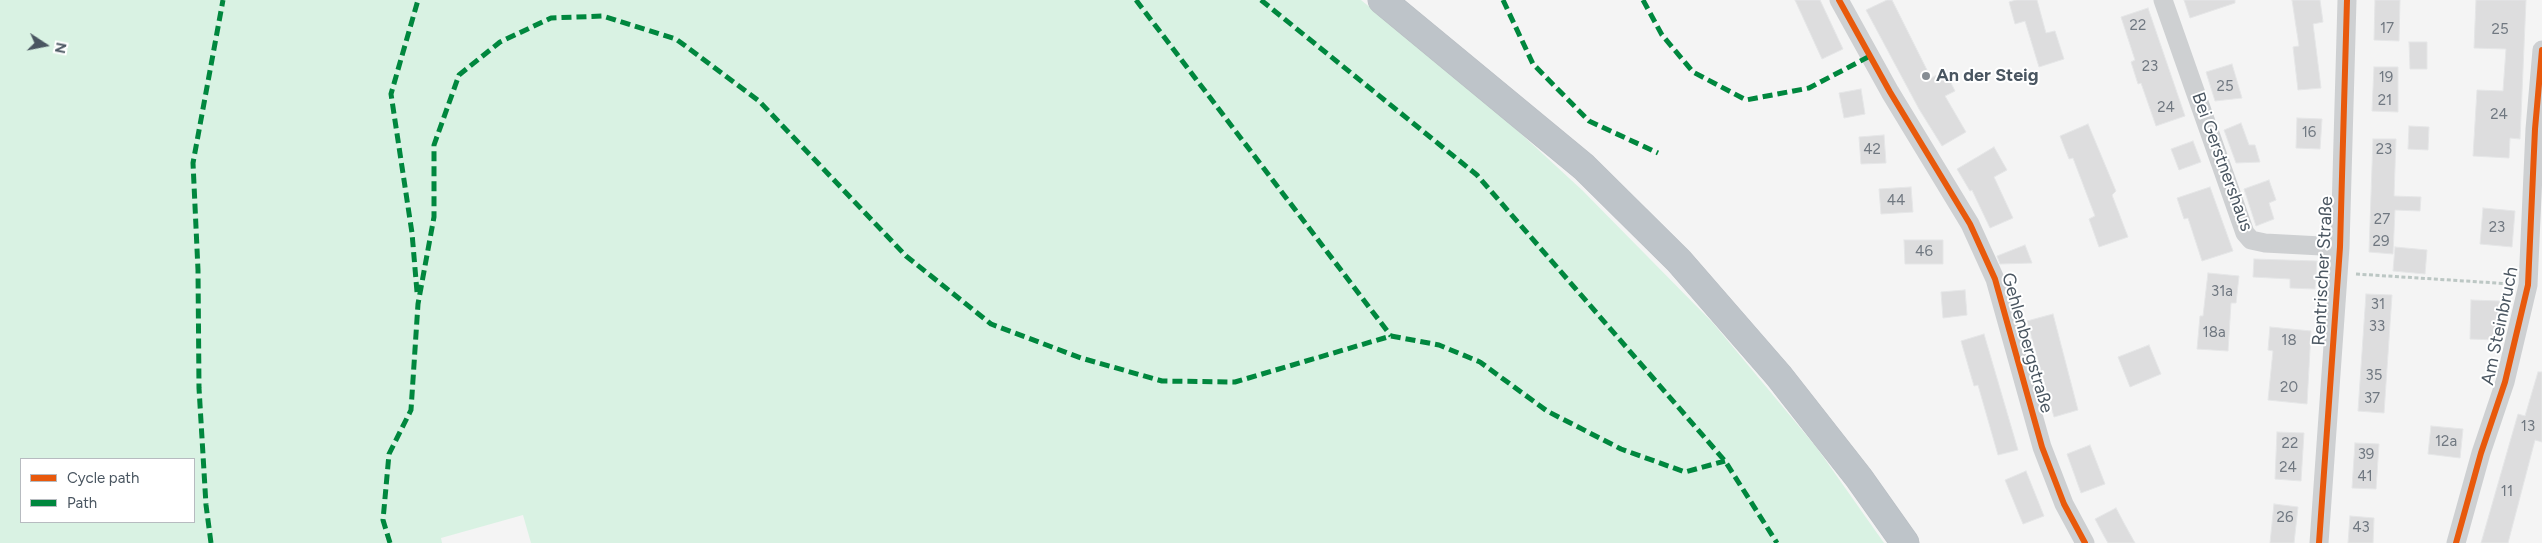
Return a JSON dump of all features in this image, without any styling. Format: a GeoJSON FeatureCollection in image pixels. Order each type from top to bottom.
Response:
{"type":"FeatureCollection","features":[{"type":"Feature","properties":{"kind":"highway"},"geometry":{"type":"LineString","coordinates":[[1382,0],[1584,167],[1679,261],[1778,376],[1859,478],[1904,543]]}},
{"type":"Feature","properties":{"kind":"street","name":"Gehlenbergstraße"},"geometry":{"type":"LineString","coordinates":[[1839,0],[1890,92],[1974,232],[1995,280],[2042,447],[2064,504],[2085,543]]}},
{"type":"Feature","properties":{"kind":"street","name":"Bei Gerstnershaus"},"geometry":{"type":"LineString","coordinates":[[2164,0],[2245,233],[2251,240],[2265,243],[2340,247]]}},
{"type":"Feature","properties":{"kind":"street","name":"Rentrischer Straße"},"geometry":{"type":"LineString","coordinates":[[2319,543],[2340,247],[2347,0]]}},
{"type":"Feature","properties":{"kind":"street","name":"Am Steinbruch"},"geometry":{"type":"LineString","coordinates":[[2456,543],[2505,382],[2528,285],[2535,129],[2542,50]]}},
{"type":"Feature","properties":{"kind":"path"},"geometry":{"type":"LineString","coordinates":[[2338,273],[2528,285]]}},
{"type":"Feature","properties":{"kind":"green space"},"geometry":{"type":"Polygon","coordinates":[[[0,0],[1361,0],[1493,108],[1582,190],[1713,323],[1817,448],[1884,543],[531,543],[523,515],[441,538],[442,543],[0,543],[0,0]]]}},
{"type":"Feature","properties":{"kind":"building"},"geometry":{"type":"Polygon","coordinates":[[[1795,0],[1820,0],[1843,49],[1822,59],[1795,0]]]}},
{"type":"Feature","properties":{"kind":"building"},"geometry":{"type":"Polygon","coordinates":[[[1887,0],[1892,0],[1931,78],[1945,71],[1955,91],[1945,96],[1966,132],[1942,146],[1919,109],[1866,10],[1887,0]]]}},
{"type":"Feature","properties":{"kind":"building"},"geometry":{"type":"Polygon","coordinates":[[[2037,0],[2046,33],[2055,31],[2064,59],[2039,67],[2025,21],[2015,24],[2009,2],[2037,0]]]}},
{"type":"Feature","properties":{"kind":"building"},"geometry":{"type":"Polygon","coordinates":[[[2184,0],[2235,0],[2235,3],[2190,18],[2184,0]]]}},
{"type":"Feature","properties":{"kind":"building"},"geometry":{"type":"Polygon","coordinates":[[[2292,0],[2320,0],[2323,22],[2313,24],[2321,88],[2298,90],[2293,47],[2299,46],[2292,0]]]}},
{"type":"Feature","properties":{"kind":"building"},"geometry":{"type":"Polygon","coordinates":[[[2375,0],[2400,0],[2399,41],[2374,40],[2375,0]]]}},
{"type":"Feature","properties":{"kind":"building"},"geometry":{"type":"Polygon","coordinates":[[[2476,0],[2526,0],[2520,139],[2510,138],[2509,158],[2473,156],[2477,90],[2503,91],[2506,49],[2474,48],[2476,0]]]}},
{"type":"Feature","properties":{"kind":"building"},"geometry":{"type":"Polygon","coordinates":[[[2148,8],[2185,116],[2156,126],[2141,83],[2138,84],[2131,62],[2135,60],[2121,17],[2148,8]]]}},
{"type":"Feature","properties":{"kind":"building"},"geometry":{"type":"Polygon","coordinates":[[[2409,42],[2427,42],[2427,69],[2410,69],[2409,42]]]}},
{"type":"Feature","properties":{"kind":"building"},"geometry":{"type":"Polygon","coordinates":[[[2232,64],[2242,98],[2215,101],[2206,72],[2232,64]]]}},
{"type":"Feature","properties":{"kind":"building"},"geometry":{"type":"Polygon","coordinates":[[[2374,67],[2398,67],[2398,112],[2372,111],[2374,67]]]}},
{"type":"Feature","properties":{"kind":"building"},"geometry":{"type":"Polygon","coordinates":[[[1861,89],[1865,114],[1844,118],[1839,93],[1861,89]]]}},
{"type":"Feature","properties":{"kind":"building"},"geometry":{"type":"Polygon","coordinates":[[[2297,118],[2322,119],[2320,149],[2296,148],[2297,118]]]}},
{"type":"Feature","properties":{"kind":"building"},"geometry":{"type":"Polygon","coordinates":[[[2241,123],[2249,145],[2255,145],[2260,162],[2236,163],[2224,130],[2241,123]]]}},
{"type":"Feature","properties":{"kind":"building"},"geometry":{"type":"Polygon","coordinates":[[[2088,124],[2116,191],[2112,195],[2128,237],[2099,247],[2089,219],[2095,216],[2073,158],[2069,159],[2060,136],[2088,124]]]}},
{"type":"Feature","properties":{"kind":"building"},"geometry":{"type":"Polygon","coordinates":[[[2409,126],[2429,127],[2428,150],[2408,149],[2409,126]]]}},
{"type":"Feature","properties":{"kind":"building"},"geometry":{"type":"Polygon","coordinates":[[[1884,135],[1886,163],[1861,164],[1859,137],[1884,135]]]}},
{"type":"Feature","properties":{"kind":"building"},"geometry":{"type":"Polygon","coordinates":[[[2373,139],[2396,139],[2394,196],[2421,197],[2420,211],[2395,210],[2393,254],[2369,252],[2373,139]]]}},
{"type":"Feature","properties":{"kind":"building"},"geometry":{"type":"Polygon","coordinates":[[[2193,141],[2201,162],[2179,170],[2171,149],[2193,141]]]}},
{"type":"Feature","properties":{"kind":"building"},"geometry":{"type":"Polygon","coordinates":[[[1994,147],[2007,170],[1994,177],[2013,218],[1990,228],[1972,190],[1970,191],[1957,169],[1994,147]]]}},
{"type":"Feature","properties":{"kind":"building"},"geometry":{"type":"Polygon","coordinates":[[[2269,180],[2276,200],[2269,203],[2274,219],[2256,226],[2244,189],[2269,180]]]}},
{"type":"Feature","properties":{"kind":"building"},"geometry":{"type":"Polygon","coordinates":[[[1911,187],[1913,212],[1881,214],[1879,189],[1911,187]]]}},
{"type":"Feature","properties":{"kind":"building"},"geometry":{"type":"Polygon","coordinates":[[[2210,187],[2233,251],[2202,261],[2188,218],[2184,219],[2177,198],[2210,187]]]}},
{"type":"Feature","properties":{"kind":"building"},"geometry":{"type":"Polygon","coordinates":[[[2483,208],[2515,211],[2512,247],[2480,244],[2483,208]]]}},
{"type":"Feature","properties":{"kind":"building"},"geometry":{"type":"Polygon","coordinates":[[[1904,240],[1943,240],[1943,264],[1905,264],[1904,240]]]}},
{"type":"Feature","properties":{"kind":"building"},"geometry":{"type":"Polygon","coordinates":[[[2025,245],[2032,263],[2000,264],[1997,256],[2025,245]]]}},
{"type":"Feature","properties":{"kind":"building"},"geometry":{"type":"Polygon","coordinates":[[[2395,247],[2427,250],[2425,274],[2393,271],[2395,247]]]}},
{"type":"Feature","properties":{"kind":"building"},"geometry":{"type":"Polygon","coordinates":[[[2254,259],[2317,261],[2315,289],[2290,288],[2290,279],[2253,277],[2254,259]]]}},
{"type":"Feature","properties":{"kind":"building"},"geometry":{"type":"Polygon","coordinates":[[[2208,273],[2239,276],[2236,303],[2231,303],[2228,351],[2197,349],[2200,316],[2203,316],[2208,273]]]}},
{"type":"Feature","properties":{"kind":"building"},"geometry":{"type":"Polygon","coordinates":[[[1965,290],[1967,315],[1943,318],[1941,292],[1965,290]]]}},
{"type":"Feature","properties":{"kind":"building"},"geometry":{"type":"Polygon","coordinates":[[[2366,294],[2392,295],[2384,413],[2358,411],[2366,294]]]}},
{"type":"Feature","properties":{"kind":"building"},"geometry":{"type":"Polygon","coordinates":[[[2471,300],[2500,301],[2498,340],[2470,339],[2471,300]]]}},
{"type":"Feature","properties":{"kind":"building"},"geometry":{"type":"Polygon","coordinates":[[[2053,314],[2078,410],[2054,417],[2027,321],[2053,314]]]}},
{"type":"Feature","properties":{"kind":"building"},"geometry":{"type":"Polygon","coordinates":[[[2270,327],[2311,331],[2307,404],[2268,400],[2273,351],[2268,350],[2270,327]]]}},
{"type":"Feature","properties":{"kind":"building"},"geometry":{"type":"Polygon","coordinates":[[[1984,334],[2018,450],[1998,455],[1978,385],[1974,386],[1961,341],[1984,334]]]}},
{"type":"Feature","properties":{"kind":"building"},"geometry":{"type":"Polygon","coordinates":[[[2149,345],[2161,374],[2130,387],[2118,357],[2149,345]]]}},
{"type":"Feature","properties":{"kind":"building"},"geometry":{"type":"Polygon","coordinates":[[[2538,372],[2542,372],[2542,442],[2535,440],[2508,543],[2481,543],[2518,414],[2525,416],[2538,372]]]}},
{"type":"Feature","properties":{"kind":"building"},"geometry":{"type":"Polygon","coordinates":[[[2431,426],[2463,429],[2460,458],[2428,454],[2431,426]]]}},
{"type":"Feature","properties":{"kind":"building"},"geometry":{"type":"Polygon","coordinates":[[[2277,432],[2304,433],[2301,481],[2275,479],[2277,432]]]}},
{"type":"Feature","properties":{"kind":"building"},"geometry":{"type":"Polygon","coordinates":[[[2355,443],[2379,444],[2376,489],[2352,488],[2355,443]]]}},
{"type":"Feature","properties":{"kind":"building"},"geometry":{"type":"Polygon","coordinates":[[[2090,445],[2105,484],[2081,493],[2067,454],[2090,445]]]}},
{"type":"Feature","properties":{"kind":"building"},"geometry":{"type":"Polygon","coordinates":[[[2026,471],[2044,516],[2023,524],[2005,480],[2026,471]]]}},
{"type":"Feature","properties":{"kind":"building"},"geometry":{"type":"Polygon","coordinates":[[[2274,504],[2298,507],[2294,543],[2270,543],[2274,504]]]}},
{"type":"Feature","properties":{"kind":"building"},"geometry":{"type":"Polygon","coordinates":[[[2116,508],[2135,543],[2108,543],[2104,536],[2095,519],[2116,508]]]}},
{"type":"Feature","properties":{"kind":"building"},"geometry":{"type":"Polygon","coordinates":[[[2350,516],[2374,518],[2373,543],[2348,543],[2350,516]]]}},
{"type":"Feature","properties":{"kind":"marked path"},"geometry":{"type":"LineString","coordinates":[[211,543],[206,505],[199,388],[198,270],[193,163],[223,0]]}},
{"type":"Feature","properties":{"kind":"marked path"},"geometry":{"type":"LineString","coordinates":[[417,292],[412,233],[391,94],[418,0]]}},
{"type":"Feature","properties":{"kind":"marked path"},"geometry":{"type":"LineString","coordinates":[[1136,0],[1391,336]]}},
{"type":"Feature","properties":{"kind":"marked path"},"geometry":{"type":"LineString","coordinates":[[1261,0],[1477,175],[1725,461],[1777,543]]}},
{"type":"Feature","properties":{"kind":"marked path"},"geometry":{"type":"LineString","coordinates":[[1503,0],[1533,64],[1589,121],[1658,153]]}},
{"type":"Feature","properties":{"kind":"marked path"},"geometry":{"type":"LineString","coordinates":[[1643,0],[1662,35],[1693,72],[1746,100],[1809,88],[1870,56]]}},
{"type":"Feature","properties":{"kind":"marked path"},"geometry":{"type":"LineString","coordinates":[[390,543],[383,520],[389,454],[411,410],[418,304],[434,217],[434,145],[459,75],[500,42],[551,18],[603,16],[676,39],[759,101],[906,256],[991,324],[1081,358],[1162,381],[1235,382],[1391,336],[1439,345],[1480,362],[1547,411],[1621,449],[1685,472],[1725,461]]}},
{"type":"Feature","properties":{"kind":"cycle path"},"geometry":{"type":"LineString","coordinates":[[1839,0],[1890,92],[1970,224],[1995,279],[2042,447],[2064,504],[2085,543]]}},
{"type":"Feature","properties":{"kind":"cycle path"},"geometry":{"type":"LineString","coordinates":[[2319,543],[2340,247],[2347,0]]}},
{"type":"Feature","properties":{"kind":"cycle path"},"geometry":{"type":"LineString","coordinates":[[2456,543],[2481,453],[2505,382],[2528,285],[2535,129],[2542,50]]}},
{"type":"Feature","properties":{"kind":"place","name":"An der Steig"},"geometry":{"type":"Point","coordinates":[1926,76]}}]}
